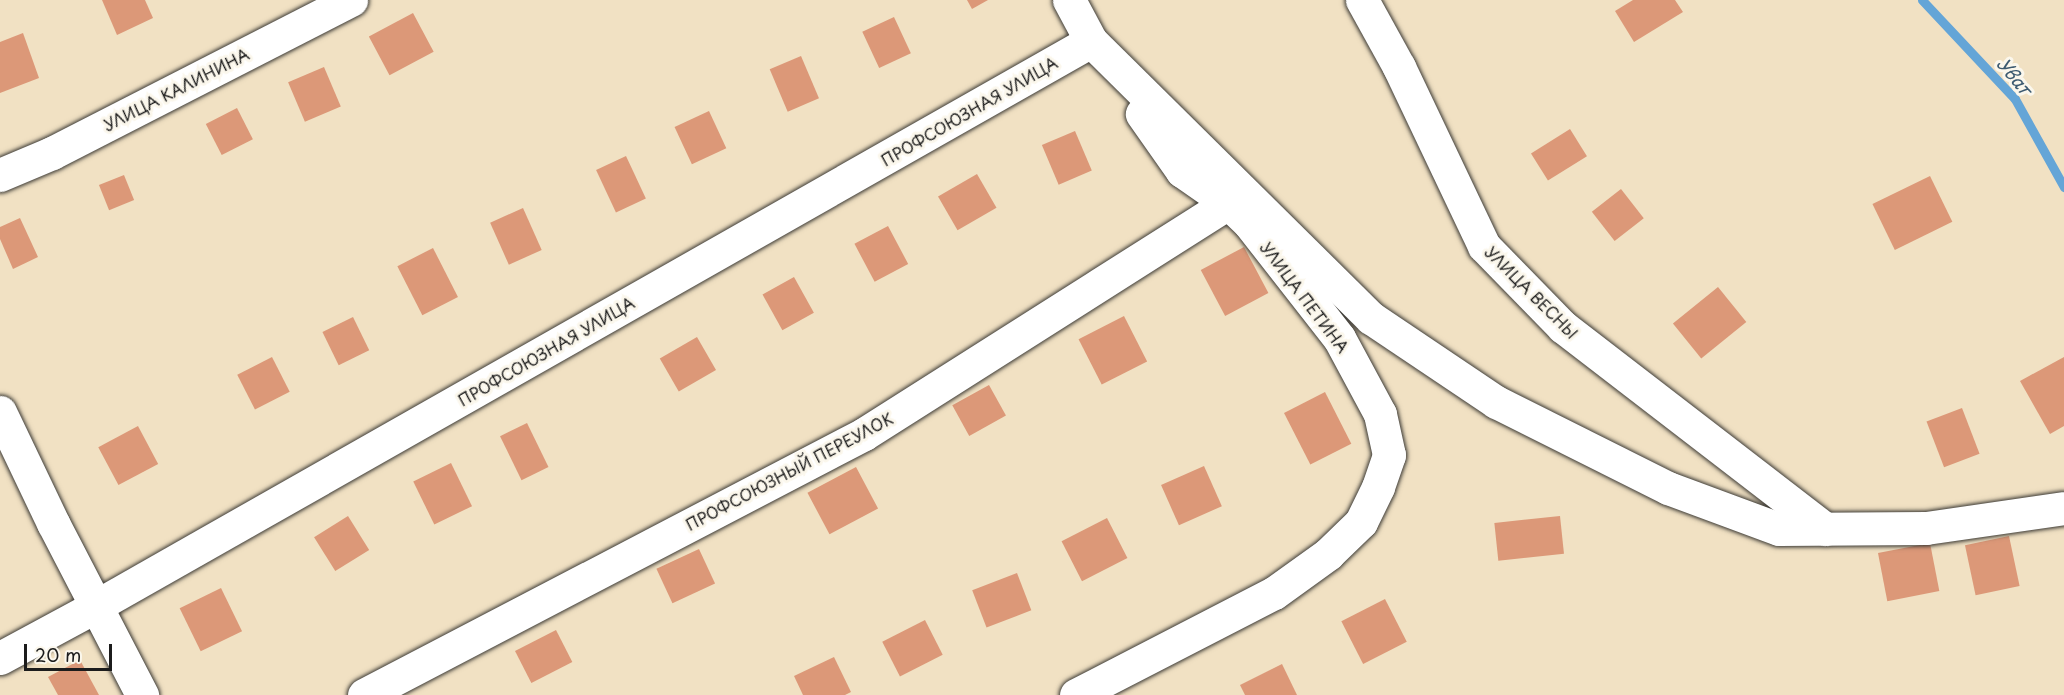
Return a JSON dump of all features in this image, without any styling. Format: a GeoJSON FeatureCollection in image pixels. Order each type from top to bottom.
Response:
{"type":"FeatureCollection","features":[{"type":"Feature","properties":{"kind":"street","name":"УЛИЦА КАЛИНИНА"},"geometry":{"type":"LineString","coordinates":[[0,175],[52,153],[351,0]]}},
{"type":"Feature","properties":{"kind":"street"},"geometry":{"type":"LineString","coordinates":[[1069,0],[1090,42],[1371,318],[1496,402],[1668,488],[1779,530],[1926,528],[2064,508]]}},
{"type":"Feature","properties":{"kind":"street","name":"УЛИЦА ВЕСНЫ"},"geometry":{"type":"LineString","coordinates":[[1362,0],[1400,67],[1484,246],[1563,327],[1824,529]]}},
{"type":"Feature","properties":{"kind":"street","name":"УЛИЦА ПЕТИНА"},"geometry":{"type":"LineString","coordinates":[[1076,695],[1274,593],[1328,554],[1361,522],[1378,487],[1389,455],[1380,414],[1339,338],[1250,224],[1228,203],[1182,171],[1090,42]]}},
{"type":"Feature","properties":{"kind":"street","name":"ПРОФСОЮЗНАЯ УЛИЦА"},"geometry":{"type":"LineString","coordinates":[[0,657],[96,606],[1090,42]]}},
{"type":"Feature","properties":{"kind":"street","name":"ПРОФСОЮЗНЫЙ ПЕРЕУЛОК"},"geometry":{"type":"LineString","coordinates":[[364,695],[864,434],[1228,203]]}},
{"type":"Feature","properties":{"kind":"street"},"geometry":{"type":"LineString","coordinates":[[0,412],[142,695]]}},
{"type":"Feature","properties":{"kind":"building"},"geometry":{"type":"Polygon","coordinates":[[[102,0],[145,0],[153,18],[117,35],[102,0]]]}},
{"type":"Feature","properties":{"kind":"building"},"geometry":{"type":"Polygon","coordinates":[[[967,0],[988,0],[972,9],[967,0]]]}},
{"type":"Feature","properties":{"kind":"building"},"geometry":{"type":"Polygon","coordinates":[[[1633,0],[1675,0],[1683,12],[1634,42],[1615,11],[1633,0]]]}},
{"type":"Feature","properties":{"kind":"building"},"geometry":{"type":"Polygon","coordinates":[[[413,13],[434,52],[390,75],[369,36],[413,13]]]}},
{"type":"Feature","properties":{"kind":"building"},"geometry":{"type":"Polygon","coordinates":[[[894,17],[911,53],[879,68],[862,32],[894,17]]]}},
{"type":"Feature","properties":{"kind":"building"},"geometry":{"type":"Polygon","coordinates":[[[23,33],[39,78],[0,93],[0,42],[23,33]]]}},
{"type":"Feature","properties":{"kind":"building"},"geometry":{"type":"Polygon","coordinates":[[[801,56],[819,98],[788,112],[770,69],[801,56]]]}},
{"type":"Feature","properties":{"kind":"building"},"geometry":{"type":"Polygon","coordinates":[[[324,67],[341,107],[305,122],[288,82],[324,67]]]}},
{"type":"Feature","properties":{"kind":"building"},"geometry":{"type":"Polygon","coordinates":[[[237,108],[253,139],[222,155],[206,124],[237,108]]]}},
{"type":"Feature","properties":{"kind":"building"},"geometry":{"type":"Polygon","coordinates":[[[709,111],[726,148],[692,164],[675,127],[709,111]]]}},
{"type":"Feature","properties":{"kind":"building"},"geometry":{"type":"Polygon","coordinates":[[[1570,129],[1587,156],[1548,181],[1531,153],[1570,129]]]}},
{"type":"Feature","properties":{"kind":"building"},"geometry":{"type":"Polygon","coordinates":[[[1075,131],[1092,171],[1059,185],[1042,145],[1075,131]]]}},
{"type":"Feature","properties":{"kind":"building"},"geometry":{"type":"Polygon","coordinates":[[[626,156],[646,199],[616,213],[596,170],[626,156]]]}},
{"type":"Feature","properties":{"kind":"building"},"geometry":{"type":"Polygon","coordinates":[[[977,174],[996,208],[958,230],[938,196],[977,174]]]}},
{"type":"Feature","properties":{"kind":"building"},"geometry":{"type":"Polygon","coordinates":[[[124,175],[134,200],[109,210],[99,185],[124,175]]]}},
{"type":"Feature","properties":{"kind":"building"},"geometry":{"type":"Polygon","coordinates":[[[1930,176],[1952,222],[1895,250],[1872,204],[1930,176]]]}},
{"type":"Feature","properties":{"kind":"building"},"geometry":{"type":"Polygon","coordinates":[[[1621,189],[1644,218],[1615,241],[1592,212],[1621,189]]]}},
{"type":"Feature","properties":{"kind":"building"},"geometry":{"type":"Polygon","coordinates":[[[523,208],[542,250],[509,265],[490,223],[523,208]]]}},
{"type":"Feature","properties":{"kind":"building"},"geometry":{"type":"Polygon","coordinates":[[[20,218],[38,257],[13,269],[0,239],[0,227],[20,218]]]}},
{"type":"Feature","properties":{"kind":"building"},"geometry":{"type":"Polygon","coordinates":[[[888,226],[908,264],[875,282],[854,244],[888,226]]]}},
{"type":"Feature","properties":{"kind":"building"},"geometry":{"type":"Polygon","coordinates":[[[1244,247],[1268,293],[1225,316],[1201,270],[1244,247]]]}},
{"type":"Feature","properties":{"kind":"building"},"geometry":{"type":"Polygon","coordinates":[[[433,248],[458,297],[422,315],[397,266],[433,248]]]}},
{"type":"Feature","properties":{"kind":"building"},"geometry":{"type":"Polygon","coordinates":[[[794,277],[814,313],[782,330],[763,294],[794,277]]]}},
{"type":"Feature","properties":{"kind":"building"},"geometry":{"type":"Polygon","coordinates":[[[1718,287],[1746,322],[1701,358],[1673,324],[1718,287]]]}},
{"type":"Feature","properties":{"kind":"building"},"geometry":{"type":"Polygon","coordinates":[[[1124,316],[1147,361],[1102,385],[1079,339],[1124,316]]]}},
{"type":"Feature","properties":{"kind":"building"},"geometry":{"type":"Polygon","coordinates":[[[353,317],[369,350],[339,365],[322,332],[353,317]]]}},
{"type":"Feature","properties":{"kind":"building"},"geometry":{"type":"Polygon","coordinates":[[[697,337],[716,370],[679,391],[660,358],[697,337]]]}},
{"type":"Feature","properties":{"kind":"building"},"geometry":{"type":"Polygon","coordinates":[[[272,357],[290,392],[255,409],[237,375],[272,357]]]}},
{"type":"Feature","properties":{"kind":"building"},"geometry":{"type":"Polygon","coordinates":[[[2064,357],[2064,426],[2050,434],[2020,381],[2064,357]]]}},
{"type":"Feature","properties":{"kind":"building"},"geometry":{"type":"Polygon","coordinates":[[[989,385],[1006,416],[969,436],[952,405],[989,385]]]}},
{"type":"Feature","properties":{"kind":"building"},"geometry":{"type":"Polygon","coordinates":[[[1325,392],[1351,444],[1310,465],[1284,413],[1325,392]]]}},
{"type":"Feature","properties":{"kind":"building"},"geometry":{"type":"Polygon","coordinates":[[[1962,408],[1980,454],[1944,467],[1927,422],[1962,408]]]}},
{"type":"Feature","properties":{"kind":"building"},"geometry":{"type":"Polygon","coordinates":[[[527,423],[548,467],[522,480],[500,436],[527,423]]]}},
{"type":"Feature","properties":{"kind":"building"},"geometry":{"type":"Polygon","coordinates":[[[138,426],[158,464],[118,485],[98,447],[138,426]]]}},
{"type":"Feature","properties":{"kind":"building"},"geometry":{"type":"Polygon","coordinates":[[[451,463],[472,506],[434,525],[413,481],[451,463]]]}},
{"type":"Feature","properties":{"kind":"building"},"geometry":{"type":"Polygon","coordinates":[[[1204,466],[1222,506],[1179,525],[1161,485],[1204,466]]]}},
{"type":"Feature","properties":{"kind":"building"},"geometry":{"type":"Polygon","coordinates":[[[856,467],[878,508],[830,534],[807,493],[856,467]]]}},
{"type":"Feature","properties":{"kind":"building"},"geometry":{"type":"Polygon","coordinates":[[[348,516],[369,550],[335,571],[314,537],[348,516]]]}},
{"type":"Feature","properties":{"kind":"building"},"geometry":{"type":"Polygon","coordinates":[[[1560,516],[1564,554],[1498,561],[1494,523],[1560,516]]]}},
{"type":"Feature","properties":{"kind":"building"},"geometry":{"type":"Polygon","coordinates":[[[1107,518],[1127,558],[1082,581],[1062,541],[1107,518]]]}},
{"type":"Feature","properties":{"kind":"building"},"geometry":{"type":"Polygon","coordinates":[[[2009,536],[2020,586],[1976,595],[1965,545],[2009,536]]]}},
{"type":"Feature","properties":{"kind":"building"},"geometry":{"type":"Polygon","coordinates":[[[1930,543],[1939,591],[1887,601],[1878,553],[1930,543]]]}},
{"type":"Feature","properties":{"kind":"building"},"geometry":{"type":"Polygon","coordinates":[[[699,549],[715,583],[672,603],[656,569],[699,549]]]}},
{"type":"Feature","properties":{"kind":"building"},"geometry":{"type":"Polygon","coordinates":[[[1017,573],[1031,610],[987,628],[972,590],[1017,573]]]}},
{"type":"Feature","properties":{"kind":"building"},"geometry":{"type":"Polygon","coordinates":[[[221,588],[242,631],[201,651],[180,608],[221,588]]]}},
{"type":"Feature","properties":{"kind":"building"},"geometry":{"type":"Polygon","coordinates":[[[1385,599],[1407,642],[1363,664],[1341,621],[1385,599]]]}},
{"type":"Feature","properties":{"kind":"building"},"geometry":{"type":"Polygon","coordinates":[[[925,620],[943,655],[900,677],[882,642],[925,620]]]}},
{"type":"Feature","properties":{"kind":"building"},"geometry":{"type":"Polygon","coordinates":[[[556,630],[572,662],[531,683],[515,651],[556,630]]]}},
{"type":"Feature","properties":{"kind":"building"},"geometry":{"type":"Polygon","coordinates":[[[834,657],[851,692],[845,695],[803,695],[794,676],[834,657]]]}},
{"type":"Feature","properties":{"kind":"building"},"geometry":{"type":"Polygon","coordinates":[[[80,660],[99,695],[58,695],[48,677],[80,660]]]}},
{"type":"Feature","properties":{"kind":"building"},"geometry":{"type":"Polygon","coordinates":[[[1282,664],[1297,695],[1245,695],[1240,685],[1282,664]]]}},
{"type":"Feature","properties":{"kind":"waterway","name":"Уват"},"geometry":{"type":"LineString","coordinates":[[1922,0],[2015,99],[2064,187]]}}]}
